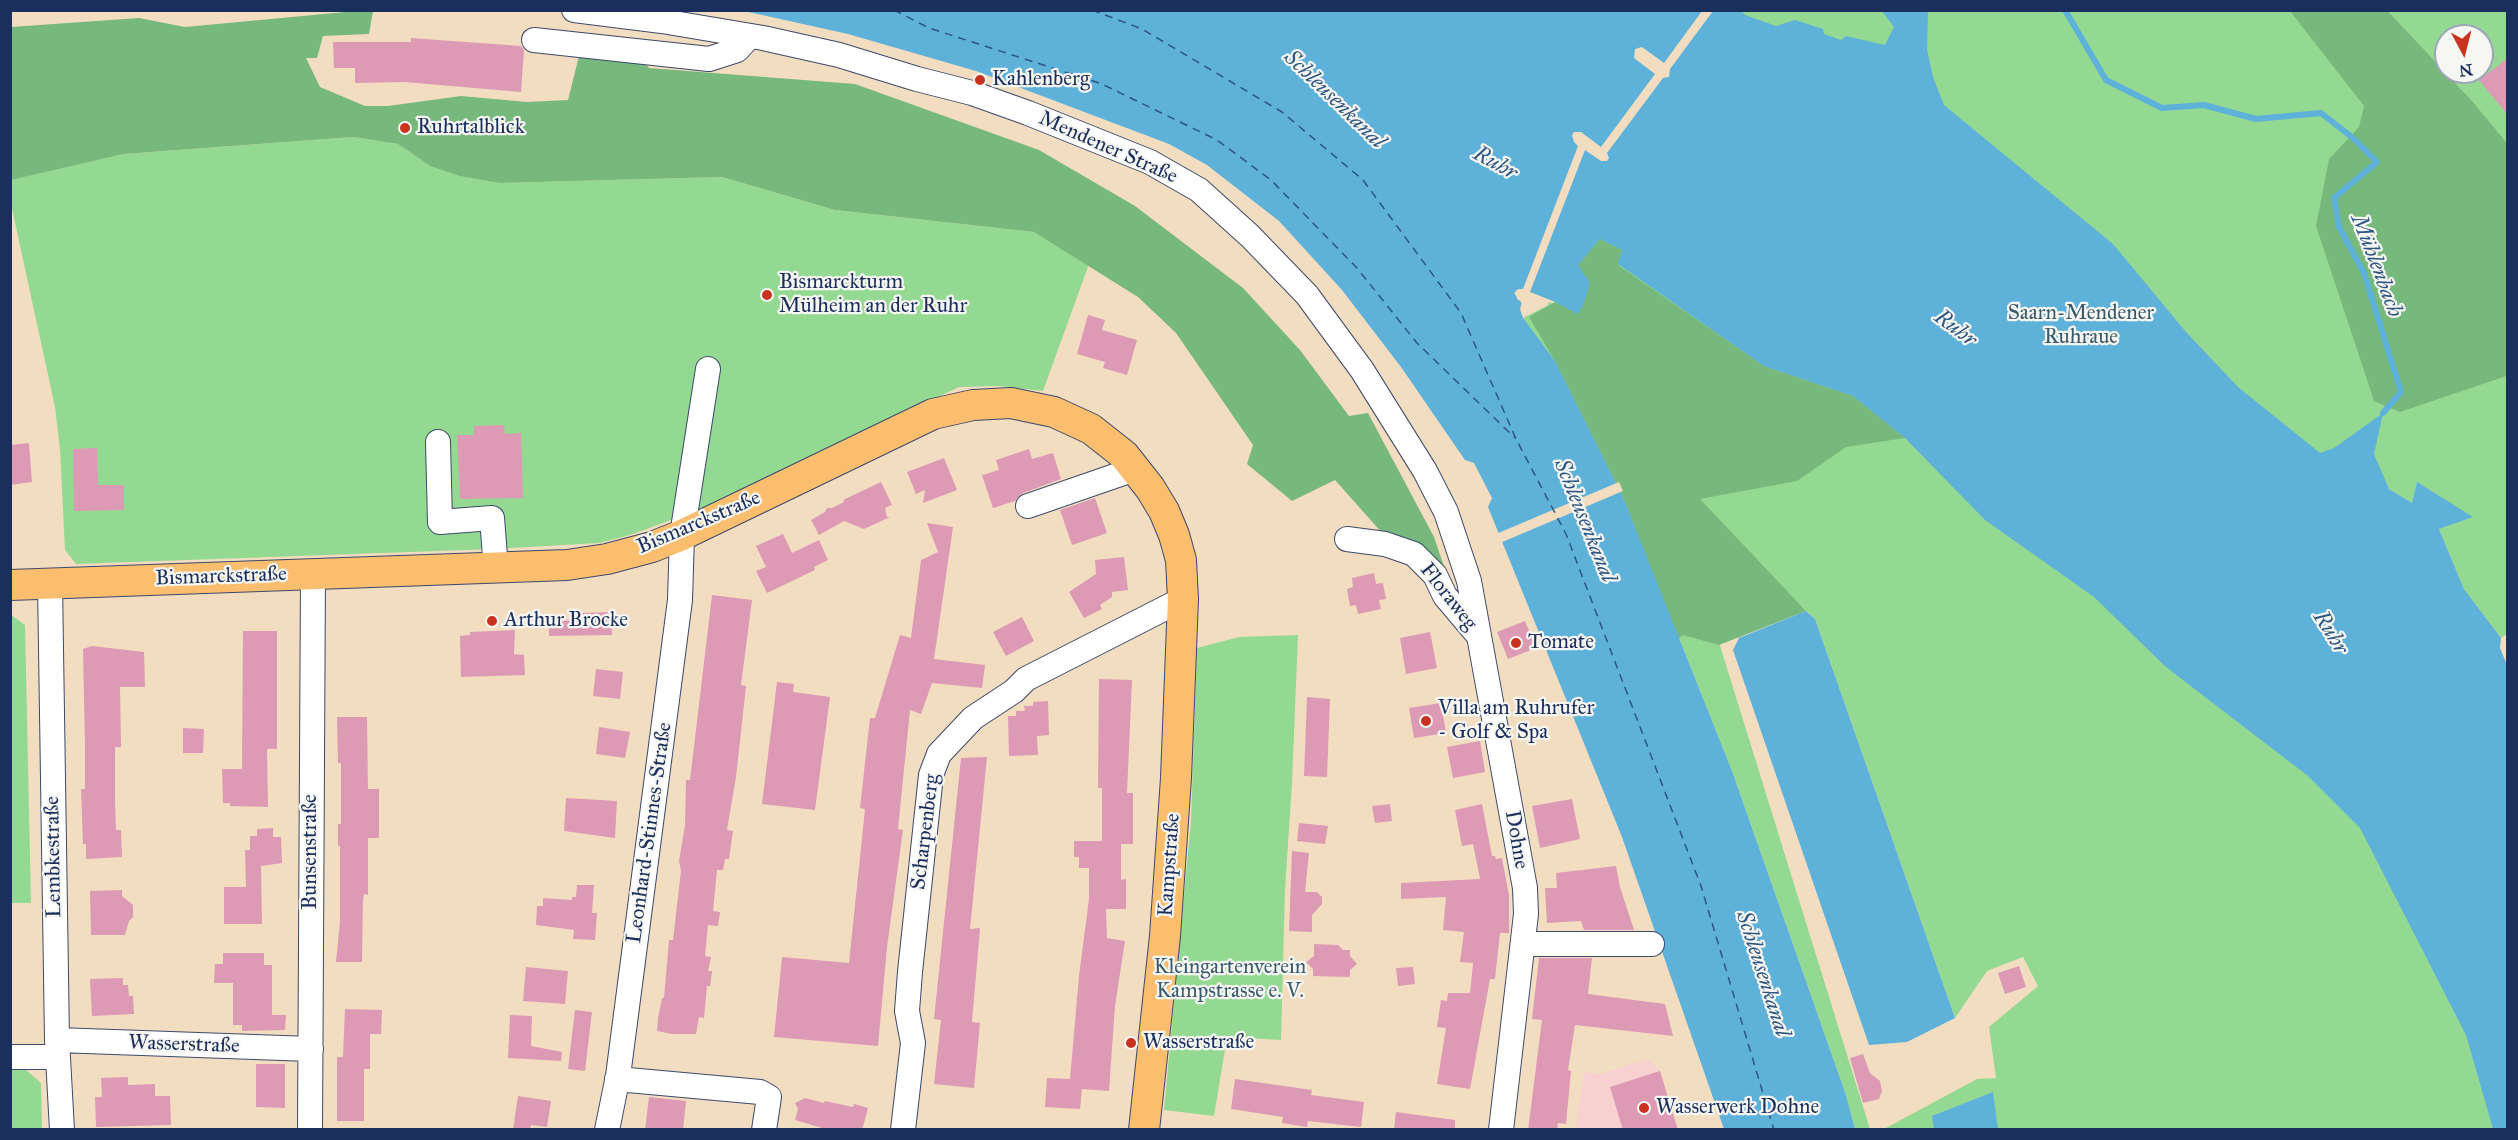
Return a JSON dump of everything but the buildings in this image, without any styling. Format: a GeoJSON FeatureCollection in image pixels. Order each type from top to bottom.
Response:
{"type":"FeatureCollection","features":[{"type":"Feature","properties":{"kind":"main road","name":"Bismarckstraße"},"geometry":{"type":"LineString","coordinates":[[10,585],[496,569],[567,565],[607,559],[652,547],[682,535],[933,414],[973,405],[1011,403],[1054,412],[1091,429],[1124,455],[1164,511],[1174,535],[1181,560],[1183,599]]}},
{"type":"Feature","properties":{"kind":"main road","name":"Kampstraße"},"geometry":{"type":"LineString","coordinates":[[1144,1130],[1165,936],[1176,778],[1183,599]]}},
{"type":"Feature","properties":{"kind":"street","name":"Mendener Straße"},"geometry":{"type":"LineString","coordinates":[[574,10],[662,21],[750,36],[839,55],[972,93],[1150,162],[1199,190],[1250,236],[1306,295],[1362,370],[1425,471],[1446,512],[1462,554]]}},
{"type":"Feature","properties":{"kind":"street"},"geometry":{"type":"LineString","coordinates":[[534,40],[709,59],[737,50],[750,36]]}},
{"type":"Feature","properties":{"kind":"street","name":"Leonhard-Stinnes-Straße"},"geometry":{"type":"LineString","coordinates":[[607,1130],[617,1079],[679,610],[682,535],[708,369]]}},
{"type":"Feature","properties":{"kind":"street"},"geometry":{"type":"LineString","coordinates":[[438,442],[440,522],[492,518],[496,569]]}},
{"type":"Feature","properties":{"kind":"street"},"geometry":{"type":"LineString","coordinates":[[1028,506],[1135,469]]}},
{"type":"Feature","properties":{"kind":"street","name":"Floraweg"},"geometry":{"type":"LineString","coordinates":[[1347,538],[1385,544],[1414,554],[1434,575],[1445,596],[1480,637]]}},
{"type":"Feature","properties":{"kind":"street","name":"Dohne"},"geometry":{"type":"LineString","coordinates":[[1462,554],[1480,637],[1525,888],[1524,944],[1501,1130]]}},
{"type":"Feature","properties":{"kind":"street","name":"Bunsenstraße"},"geometry":{"type":"LineString","coordinates":[[310,1130],[313,574]]}},
{"type":"Feature","properties":{"kind":"street","name":"Lembkestraße"},"geometry":{"type":"LineString","coordinates":[[50,584],[58,1049],[62,1130]]}},
{"type":"Feature","properties":{"kind":"street","name":"Scharpenberg"},"geometry":{"type":"LineString","coordinates":[[903,1130],[913,1043],[907,1011],[931,775],[939,754],[973,718],[1014,691],[1026,679],[1183,599]]}},
{"type":"Feature","properties":{"kind":"street"},"geometry":{"type":"LineString","coordinates":[[1524,944],[1652,944]]}},
{"type":"Feature","properties":{"kind":"street","name":"Wasserstraße"},"geometry":{"type":"LineString","coordinates":[[10,1057],[58,1049],[311,1049]]}},
{"type":"Feature","properties":{"kind":"street"},"geometry":{"type":"LineString","coordinates":[[617,1079],[760,1092],[769,1097],[764,1130]]}},
{"type":"Feature","properties":{"kind":"shaded area"},"geometry":{"type":"Polygon","coordinates":[[[1649,1059],[1660,1071],[1678,1129],[1576,1130],[1584,1072],[1600,1074],[1649,1059]]]}},
{"type":"Feature","properties":{"kind":"green space"},"geometry":{"type":"Polygon","coordinates":[[[373,11],[369,34],[323,36],[317,58],[306,58],[320,87],[365,106],[388,106],[461,96],[527,102],[568,100],[580,52],[640,57],[649,68],[855,84],[1039,150],[1135,206],[1243,288],[1300,350],[1349,416],[1368,413],[1434,537],[1451,587],[1383,534],[1335,480],[1292,501],[1247,464],[1253,445],[1176,333],[1138,297],[1034,232],[835,210],[722,177],[500,183],[460,176],[430,166],[398,144],[353,137],[124,154],[11,180],[11,27],[139,18],[185,27],[373,11]]]}},
{"type":"Feature","properties":{"kind":"green space","name":"Saarn-Mendener Ruhraue"},"geometry":{"type":"Polygon","coordinates":[[[1368,11],[2352,11],[2435,400],[2507,376],[2507,634],[2501,638],[2464,589],[2439,529],[2472,517],[2417,483],[2412,503],[2389,489],[2507,1129],[1884,1129],[1977,1079],[1996,1078],[1989,1027],[2038,986],[2023,957],[1987,971],[1955,1018],[1815,619],[1798,603],[1713,623],[1870,1129],[1855,1129],[1846,1095],[1732,771],[1623,497],[1523,318],[1548,305],[1590,173],[1368,11]]]}},
{"type":"Feature","properties":{"kind":"green space"},"geometry":{"type":"Polygon","coordinates":[[[2290,11],[2388,11],[2434,60],[2434,84],[2456,84],[2507,143],[2507,376],[2400,412],[2374,401],[2316,226],[2329,159],[2359,127],[2364,106],[2290,11]]]}},
{"type":"Feature","properties":{"kind":"green space"},"geometry":{"type":"Polygon","coordinates":[[[2388,11],[2507,11],[2507,143],[2456,84],[2494,84],[2494,24],[2434,24],[2434,60],[2388,11]]]}},
{"type":"Feature","properties":{"kind":"green space"},"geometry":{"type":"Polygon","coordinates":[[[353,137],[398,144],[430,166],[500,183],[722,177],[835,210],[1034,232],[1089,264],[1043,391],[999,386],[959,387],[693,512],[630,535],[599,543],[494,549],[76,564],[65,550],[60,449],[55,407],[11,204],[10,180],[124,154],[353,137]]]}},
{"type":"Feature","properties":{"kind":"green space"},"geometry":{"type":"Polygon","coordinates":[[[1600,239],[1622,250],[1618,265],[1764,366],[1853,396],[1905,438],[1846,447],[1797,481],[1700,499],[1806,611],[1719,645],[1683,635],[1678,639],[1623,497],[1555,361],[1529,317],[1555,302],[1578,313],[1578,265],[1600,239]]]}},
{"type":"Feature","properties":{"kind":"green space"},"geometry":{"type":"Polygon","coordinates":[[[10,614],[25,625],[31,903],[11,903],[10,614]]]}},
{"type":"Feature","properties":{"kind":"green space","name":"Kleingartenverein Kampstrasse e. V."},"geometry":{"type":"Polygon","coordinates":[[[1298,635],[1285,889],[1281,1040],[1227,1037],[1214,1116],[1164,1110],[1191,821],[1197,648],[1239,637],[1298,635]]]}},
{"type":"Feature","properties":{"kind":"green space"},"geometry":{"type":"Polygon","coordinates":[[[25,1069],[41,1083],[42,1129],[11,1130],[11,1070],[25,1069]]]}},
{"type":"Feature","properties":{"kind":"water"},"geometry":{"type":"Polygon","coordinates":[[[1740,10],[1745,15],[1776,26],[1795,20],[1823,29],[1824,34],[1841,40],[1846,36],[1885,45],[1894,27],[1882,11],[1928,11],[1927,49],[1933,77],[1944,105],[2113,244],[2186,332],[2238,387],[2320,453],[2334,448],[2383,413],[2374,454],[2389,489],[2412,503],[2417,482],[2473,517],[2439,529],[2464,589],[2501,638],[2500,648],[2507,665],[2507,1129],[2493,1129],[2466,1035],[2360,828],[2308,776],[2166,667],[2094,597],[1985,520],[1905,438],[1853,396],[1764,366],[1618,264],[1622,250],[1600,239],[1578,265],[1590,283],[1578,314],[1522,289],[1516,290],[1517,299],[1522,302],[1520,309],[1523,318],[1555,361],[1623,497],[1732,771],[1846,1095],[1855,1129],[1724,1129],[1622,837],[1488,507],[1492,498],[1474,463],[1465,460],[1401,367],[1342,290],[1279,221],[1207,165],[1169,144],[976,71],[848,34],[744,11],[1740,10]]]}},
{"type":"Feature","properties":{"kind":"water"},"geometry":{"type":"Polygon","coordinates":[[[1806,611],[1815,619],[1955,1018],[1907,1042],[1869,1045],[1733,650],[1739,638],[1806,611]]]}},
{"type":"Feature","properties":{"kind":"water"},"geometry":{"type":"Polygon","coordinates":[[[1993,1092],[1998,1129],[1934,1129],[1932,1116],[1993,1092]]]}},
{"type":"Feature","properties":{"kind":"pier"},"geometry":{"type":"Polygon","coordinates":[[[1702,11],[1713,11],[1670,69],[1669,77],[1663,78],[1607,153],[1609,158],[1607,161],[1601,161],[1585,150],[1530,292],[1555,302],[1520,292],[1518,295],[1525,301],[1524,306],[1514,293],[1523,289],[1578,146],[1572,135],[1574,132],[1581,132],[1601,147],[1655,74],[1634,58],[1635,49],[1642,47],[1664,63],[1702,11]]]}},
{"type":"Feature","properties":{"kind":"pier"},"geometry":{"type":"Polygon","coordinates":[[[1619,482],[1623,491],[1500,543],[1496,534],[1619,482]]]}},
{"type":"Feature","properties":{"kind":"waterway","name":"Mühlenbach"},"geometry":{"type":"LineString","coordinates":[[2065,10],[2106,80],[2162,108],[2204,105],[2256,119],[2321,113],[2353,138],[2377,162],[2334,198],[2339,227],[2364,273],[2401,392],[2383,413]]}},
{"type":"Feature","properties":{"kind":"ferry route"},"geometry":{"type":"LineString","coordinates":[[894,10],[929,28],[1102,84],[1217,140],[1271,180],[1357,268],[1417,343],[1515,438]]}},
{"type":"Feature","properties":{"kind":"ferry route"},"geometry":{"type":"LineString","coordinates":[[1092,10],[1142,29],[1282,112],[1363,180],[1461,313],[1516,439],[1566,534],[1701,886],[1774,1130]]}},
{"type":"Feature","properties":{"kind":"place","name":"Kahlenberg"},"geometry":{"type":"Point","coordinates":[980,80]}},
{"type":"Feature","properties":{"kind":"place","name":"Ruhrtalblick"},"geometry":{"type":"Point","coordinates":[405,128]}},
{"type":"Feature","properties":{"kind":"place","name":"Bismarckturm Mülheim an der Ruhr"},"geometry":{"type":"Point","coordinates":[767,295]}},
{"type":"Feature","properties":{"kind":"place","name":"Arthur Brocke"},"geometry":{"type":"Point","coordinates":[492,621]}},
{"type":"Feature","properties":{"kind":"place","name":"Tomate"},"geometry":{"type":"Point","coordinates":[1516,643]}},
{"type":"Feature","properties":{"kind":"place","name":"Villa am Ruhrufer - Golf & Spa"},"geometry":{"type":"Point","coordinates":[1426,721]}},
{"type":"Feature","properties":{"kind":"place","name":"Wasserstraße"},"geometry":{"type":"Point","coordinates":[1131,1043]}},
{"type":"Feature","properties":{"kind":"place","name":"Wasserwerk Dohne"},"geometry":{"type":"Point","coordinates":[1644,1108]}},
{"type":"Feature","properties":{"kind":"water label","name":"Schleusenkanal"},"geometry":{"type":"Point","coordinates":[1334,100]}},
{"type":"Feature","properties":{"kind":"water label","name":"Ruhr"},"geometry":{"type":"Point","coordinates":[1495,164]}},
{"type":"Feature","properties":{"kind":"water label","name":"Ruhr"},"geometry":{"type":"Point","coordinates":[1955,329]}},
{"type":"Feature","properties":{"kind":"water label","name":"Schleusenkanal"},"geometry":{"type":"Point","coordinates":[1584,521]}},
{"type":"Feature","properties":{"kind":"water label","name":"Ruhr"},"geometry":{"type":"Point","coordinates":[2330,633]}},
{"type":"Feature","properties":{"kind":"water label","name":"Schleusenkanal"},"geometry":{"type":"Point","coordinates":[1762,974]}}]}
